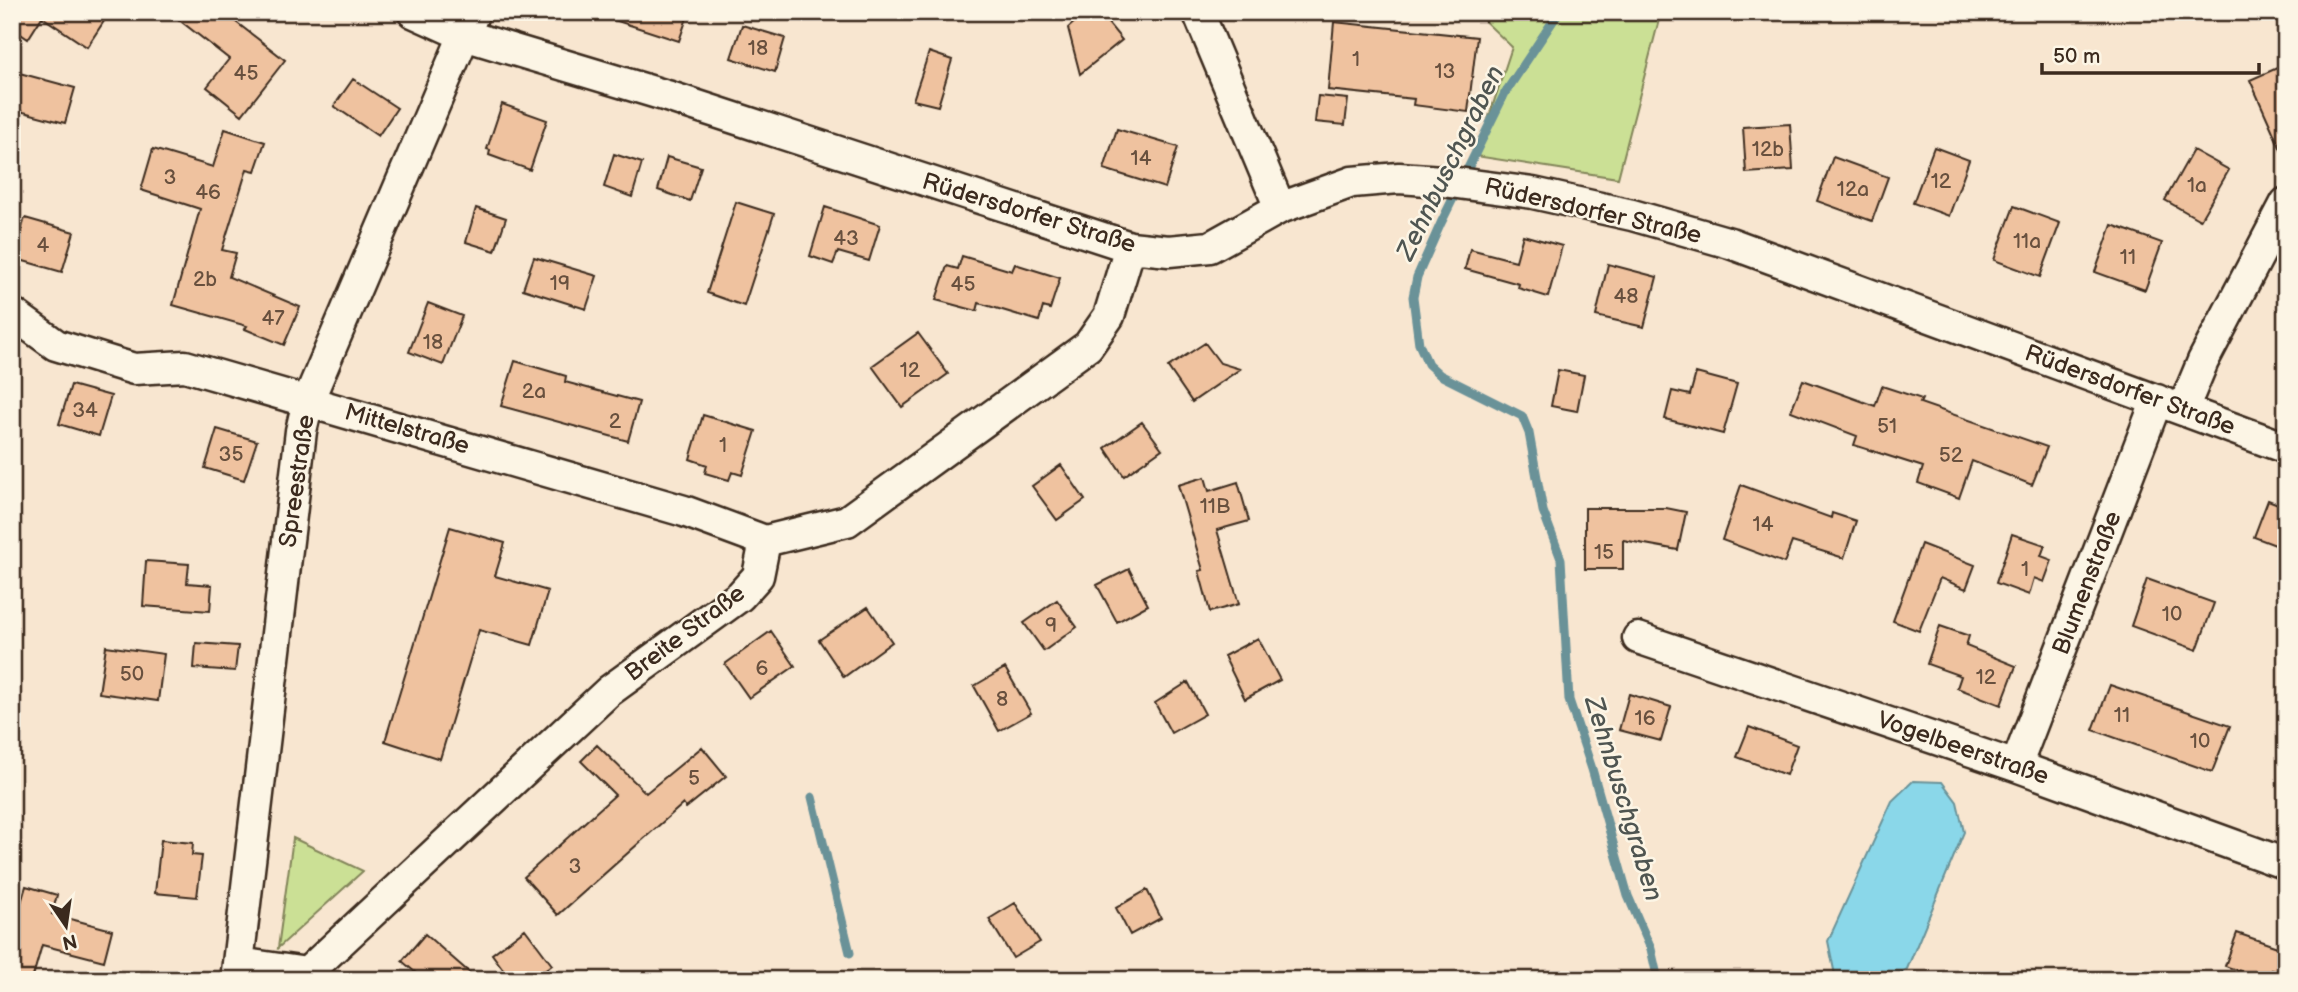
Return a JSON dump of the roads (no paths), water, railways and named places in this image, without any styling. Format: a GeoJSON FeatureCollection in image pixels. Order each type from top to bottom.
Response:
{"type":"FeatureCollection","features":[{"type":"Feature","properties":{"kind":"street","name":"Rüdersdorfer Straße"},"geometry":{"type":"LineString","coordinates":[[413,12],[469,23],[667,96],[1130,247],[1169,251],[1210,247],[1280,208],[1352,183],[1399,178],[1480,185],[1632,215],[1730,243],[2286,448]]}},
{"type":"Feature","properties":{"kind":"street"},"geometry":{"type":"LineString","coordinates":[[1198,12],[1280,208]]}},
{"type":"Feature","properties":{"kind":"street","name":"Spreestraße"},"geometry":{"type":"LineString","coordinates":[[237,972],[300,431],[308,401],[469,23]]}},
{"type":"Feature","properties":{"kind":"street","name":"Blumenstraße"},"geometry":{"type":"LineString","coordinates":[[2016,766],[2170,405],[2203,361],[2286,203]]}},
{"type":"Feature","properties":{"kind":"street"},"geometry":{"type":"LineString","coordinates":[[765,541],[847,521],[1088,346],[1108,316],[1130,247]]}},
{"type":"Feature","properties":{"kind":"street","name":"Mittelstraße"},"geometry":{"type":"LineString","coordinates":[[12,313],[19,315],[56,345],[134,369],[185,366],[684,511],[765,541]]}},
{"type":"Feature","properties":{"kind":"street","name":"Breite Straße"},"geometry":{"type":"LineString","coordinates":[[237,972],[307,973],[609,691],[740,596],[758,576],[765,541]]}},
{"type":"Feature","properties":{"kind":"street","name":"Vogelbeerstraße"},"geometry":{"type":"LineString","coordinates":[[1638,638],[2016,766],[2286,864]]}},
{"type":"Feature","properties":{"kind":"water"},"geometry":{"type":"Polygon","coordinates":[[[1913,781],[1942,782],[1957,802],[1964,832],[1907,969],[1891,980],[1836,980],[1828,941],[1892,801],[1913,781]]]}},
{"type":"Feature","properties":{"kind":"waterway","name":"Zehnbuschgraben"},"geometry":{"type":"LineString","coordinates":[[1559,12],[1505,93],[1441,223],[1417,277],[1413,297],[1419,344],[1428,364],[1440,375],[1522,416],[1529,433],[1543,511],[1561,559],[1569,700],[1592,769],[1628,896],[1651,949],[1658,980]]}},
{"type":"Feature","properties":{"kind":"waterway"},"geometry":{"type":"LineString","coordinates":[[812,797],[850,953]]}}]}
